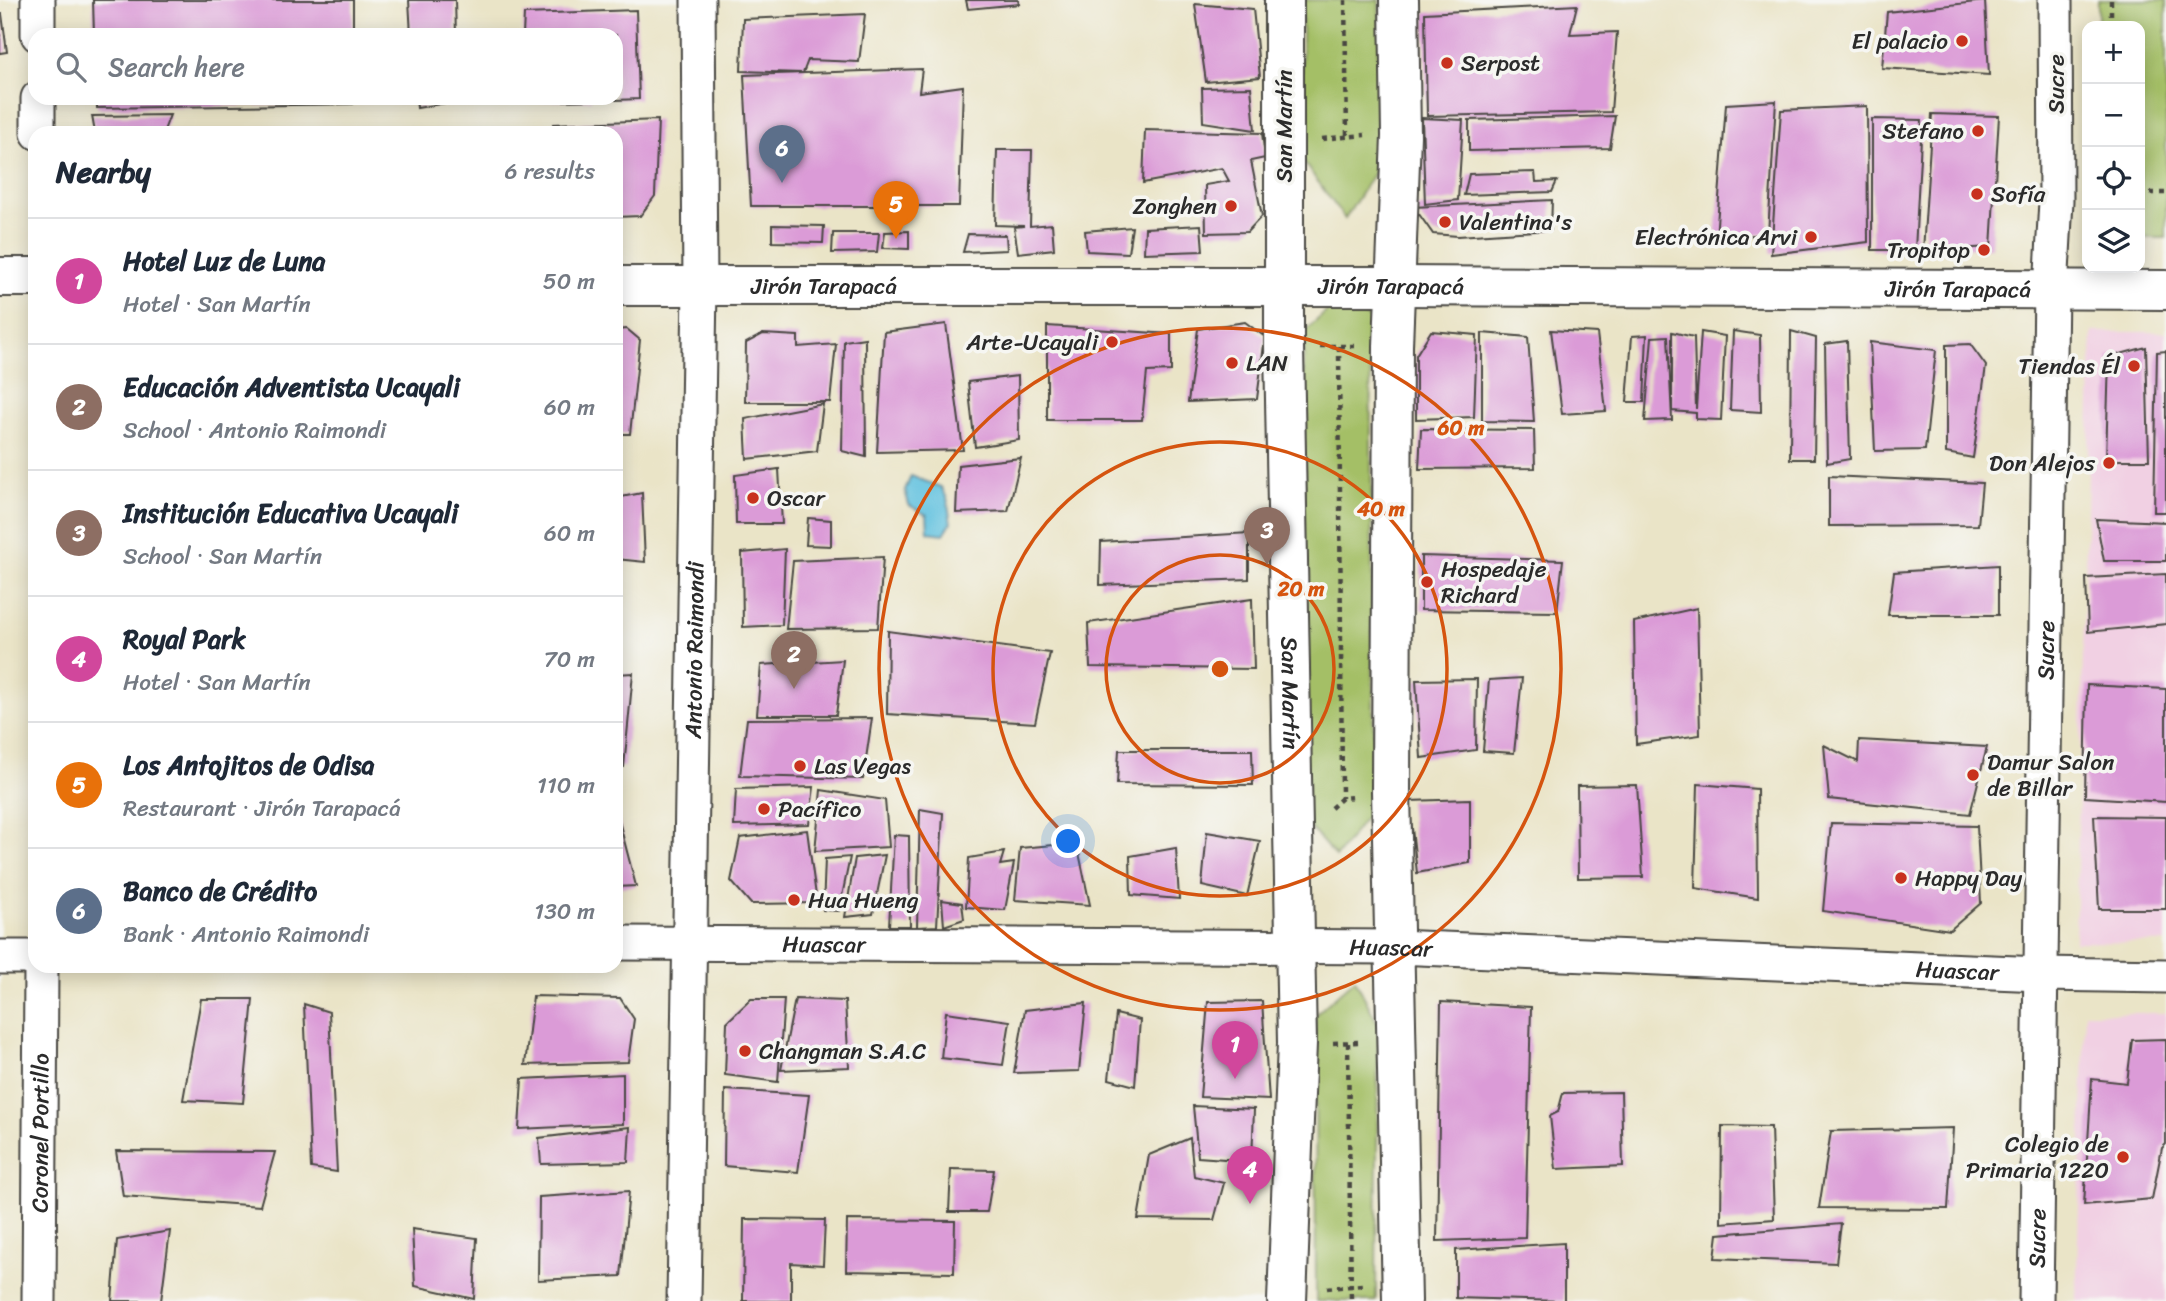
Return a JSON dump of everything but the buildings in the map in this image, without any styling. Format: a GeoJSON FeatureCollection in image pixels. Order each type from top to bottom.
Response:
{"type":"FeatureCollection","features":[{"type":"Feature","properties":{"kind":"main road","name":"San Martín"},"geometry":{"type":"LineString","coordinates":[[1284,0],[1284,346],[1297,1043],[1287,1295]]}},
{"type":"Feature","properties":{"kind":"main road"},"geometry":{"type":"LineString","coordinates":[[1399,0],[1401,136],[1393,346],[1391,791],[1402,1289]]}},
{"type":"Feature","properties":{"kind":"main road"},"geometry":{"type":"LineString","coordinates":[[0,277],[28,277]]}},
{"type":"Feature","properties":{"kind":"main road","name":"Jirón Tarapacá"},"geometry":{"type":"LineString","coordinates":[[623,286],[2166,290]]}},
{"type":"Feature","properties":{"kind":"street"},"geometry":{"type":"LineString","coordinates":[[38,0],[38,28]]}},
{"type":"Feature","properties":{"kind":"street","name":"Antonio Raimondi"},"geometry":{"type":"LineString","coordinates":[[684,1301],[700,288],[698,0]]}},
{"type":"Feature","properties":{"kind":"street","name":"Sucre"},"geometry":{"type":"LineString","coordinates":[[2036,1301],[2051,290],[2056,201],[2055,0]]}},
{"type":"Feature","properties":{"kind":"street"},"geometry":{"type":"LineString","coordinates":[[38,105],[38,126]]}},
{"type":"Feature","properties":{"kind":"street","name":"Huascar"},"geometry":{"type":"LineString","coordinates":[[623,943],[1395,947],[2040,974],[2166,976]]}},
{"type":"Feature","properties":{"kind":"street"},"geometry":{"type":"LineString","coordinates":[[0,957],[28,957]]}},
{"type":"Feature","properties":{"kind":"street","name":"Coronel Portillo"},"geometry":{"type":"LineString","coordinates":[[38,1301],[41,973]]}},
{"type":"Feature","properties":{"kind":"path"},"geometry":{"type":"LineString","coordinates":[[1345,0],[1347,135]]}},
{"type":"Feature","properties":{"kind":"path"},"geometry":{"type":"LineString","coordinates":[[2111,0],[2111,21]]}},
{"type":"Feature","properties":{"kind":"path"},"geometry":{"type":"LineString","coordinates":[[1283,146],[1347,135],[1401,136]]}},
{"type":"Feature","properties":{"kind":"path"},"geometry":{"type":"LineString","coordinates":[[2145,193],[2166,193]]}},
{"type":"Feature","properties":{"kind":"path"},"geometry":{"type":"LineString","coordinates":[[1284,346],[1393,346]]}},
{"type":"Feature","properties":{"kind":"path"},"geometry":{"type":"LineString","coordinates":[[1339,346],[1342,799]]}},
{"type":"Feature","properties":{"kind":"path"},"geometry":{"type":"LineString","coordinates":[[1292,844],[1342,799],[1391,791]]}},
{"type":"Feature","properties":{"kind":"path"},"geometry":{"type":"LineString","coordinates":[[1297,1043],[1397,1040]]}},
{"type":"Feature","properties":{"kind":"path"},"geometry":{"type":"LineString","coordinates":[[1348,1042],[1351,1301]]}},
{"type":"Feature","properties":{"kind":"path"},"geometry":{"type":"LineString","coordinates":[[1287,1295],[1351,1287],[1402,1289]]}},
{"type":"Feature","properties":{"kind":"shaded area"},"geometry":{"type":"Polygon","coordinates":[[[2092,332],[2166,332],[2166,943],[2075,942],[2092,332]]]}},
{"type":"Feature","properties":{"kind":"shaded area","name":"Colegio de Primaria 1220"},"geometry":{"type":"Polygon","coordinates":[[[2085,1013],[2166,1013],[2166,1301],[2076,1301],[2085,1013]]]}},
{"type":"Feature","properties":{"kind":"green space"},"geometry":{"type":"Polygon","coordinates":[[[1302,0],[1379,0],[1382,160],[1345,219],[1302,160],[1302,0]]]}},
{"type":"Feature","properties":{"kind":"green space"},"geometry":{"type":"Polygon","coordinates":[[[2098,0],[2166,0],[2166,238],[2145,238],[2145,21],[2098,21],[2098,0]]]}},
{"type":"Feature","properties":{"kind":"green space"},"geometry":{"type":"Polygon","coordinates":[[[1337,302],[1370,318],[1374,806],[1336,857],[1303,820],[1304,332],[1337,302]]]}},
{"type":"Feature","properties":{"kind":"green space"},"geometry":{"type":"Polygon","coordinates":[[[1355,979],[1378,1024],[1376,1301],[1316,1301],[1315,1015],[1355,979]]]}},
{"type":"Feature","properties":{"kind":"water"},"geometry":{"type":"Polygon","coordinates":[[[911,476],[941,487],[947,498],[951,523],[944,534],[928,532],[927,515],[909,505],[905,490],[911,476]]]}},
{"type":"Feature","properties":{"kind":"place","name":"El palacio"},"geometry":{"type":"Point","coordinates":[1962,41]}},
{"type":"Feature","properties":{"kind":"place","name":"Serpost"},"geometry":{"type":"Point","coordinates":[1447,63]}},
{"type":"Feature","properties":{"kind":"place","name":"Stefano"},"geometry":{"type":"Point","coordinates":[1978,131]}},
{"type":"Feature","properties":{"kind":"place","name":"Banco de Crédito"},"geometry":{"type":"Point","coordinates":[782,183]}},
{"type":"Feature","properties":{"kind":"place","name":"Sofía"},"geometry":{"type":"Point","coordinates":[1977,194]}},
{"type":"Feature","properties":{"kind":"place","name":"Zonghen"},"geometry":{"type":"Point","coordinates":[1231,206]}},
{"type":"Feature","properties":{"kind":"place","name":"Valentina's"},"geometry":{"type":"Point","coordinates":[1445,222]}},
{"type":"Feature","properties":{"kind":"place","name":"Electrónica Arvi"},"geometry":{"type":"Point","coordinates":[1811,237]}},
{"type":"Feature","properties":{"kind":"place","name":"Los Antojitos de Odisa"},"geometry":{"type":"Point","coordinates":[896,239]}},
{"type":"Feature","properties":{"kind":"place","name":"Tropitop"},"geometry":{"type":"Point","coordinates":[1984,250]}},
{"type":"Feature","properties":{"kind":"place","name":"Arte-Ucayali"},"geometry":{"type":"Point","coordinates":[1112,342]}},
{"type":"Feature","properties":{"kind":"place","name":"LAN"},"geometry":{"type":"Point","coordinates":[1232,363]}},
{"type":"Feature","properties":{"kind":"place","name":"Tiendas Él"},"geometry":{"type":"Point","coordinates":[2134,366]}},
{"type":"Feature","properties":{"kind":"place","name":"Don Alejos"},"geometry":{"type":"Point","coordinates":[2109,463]}},
{"type":"Feature","properties":{"kind":"place","name":"Oscar"},"geometry":{"type":"Point","coordinates":[753,498]}},
{"type":"Feature","properties":{"kind":"place","name":"Institución Educativa Ucayali"},"geometry":{"type":"Point","coordinates":[1267,565]}},
{"type":"Feature","properties":{"kind":"place","name":"Hospedaje Richard"},"geometry":{"type":"Point","coordinates":[1427,582]}},
{"type":"Feature","properties":{"kind":"place","name":"Educación Adventista Ucayali"},"geometry":{"type":"Point","coordinates":[794,689]}},
{"type":"Feature","properties":{"kind":"place","name":"Las Vegas"},"geometry":{"type":"Point","coordinates":[800,766]}},
{"type":"Feature","properties":{"kind":"place","name":"Damur Salon de Billar"},"geometry":{"type":"Point","coordinates":[1973,775]}},
{"type":"Feature","properties":{"kind":"place","name":"Pacífico"},"geometry":{"type":"Point","coordinates":[764,809]}},
{"type":"Feature","properties":{"kind":"place","name":"Happy Day"},"geometry":{"type":"Point","coordinates":[1901,878]}},
{"type":"Feature","properties":{"kind":"place","name":"Hua Hueng"},"geometry":{"type":"Point","coordinates":[794,900]}},
{"type":"Feature","properties":{"kind":"place","name":"Changman S.A.C"},"geometry":{"type":"Point","coordinates":[745,1051]}},
{"type":"Feature","properties":{"kind":"place","name":"Hotel Luz de Luna"},"geometry":{"type":"Point","coordinates":[1235,1079]}},
{"type":"Feature","properties":{"kind":"place","name":"Colegio de Primaria 1220"},"geometry":{"type":"Point","coordinates":[2123,1157]}},
{"type":"Feature","properties":{"kind":"place","name":"Royal Park"},"geometry":{"type":"Point","coordinates":[1250,1204]}}]}
